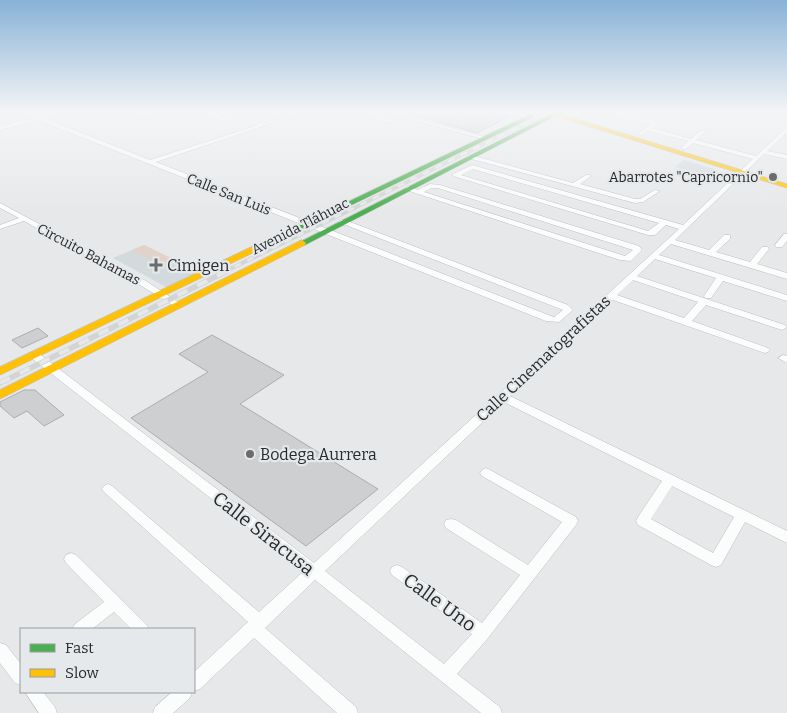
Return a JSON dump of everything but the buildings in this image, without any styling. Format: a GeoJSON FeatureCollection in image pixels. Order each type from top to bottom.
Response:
{"type":"FeatureCollection","features":[{"type":"Feature","properties":{"kind":"main road","name":"Avenida Tláhuac"},"geometry":{"type":"LineString","coordinates":[[0,371],[470,145]]}},
{"type":"Feature","properties":{"kind":"main road","name":"Avenida Tláhuac"},"geometry":{"type":"LineString","coordinates":[[0,395],[342,222],[413,190],[491,145]]}},
{"type":"Feature","properties":{"kind":"main road"},"geometry":{"type":"LineString","coordinates":[[652,145],[787,186]]}},
{"type":"Feature","properties":{"kind":"street","name":"Calle San Luis"},"geometry":{"type":"LineString","coordinates":[[107,145],[304,224],[326,230],[549,320],[556,320],[568,310],[565,306],[454,264]]}},
{"type":"Feature","properties":{"kind":"street"},"geometry":{"type":"LineString","coordinates":[[150,162],[202,145]]}},
{"type":"Feature","properties":{"kind":"street"},"geometry":{"type":"LineString","coordinates":[[716,145],[760,155],[787,157]]}},
{"type":"Feature","properties":{"kind":"street","name":"Calle Cinematografistas"},"geometry":{"type":"LineString","coordinates":[[195,681],[684,228],[740,173],[773,145]]}},
{"type":"Feature","properties":{"kind":"street"},"geometry":{"type":"LineString","coordinates":[[470,157],[635,202],[641,202],[656,191]]}},
{"type":"Feature","properties":{"kind":"street"},"geometry":{"type":"LineString","coordinates":[[665,222],[652,233],[648,233],[455,175],[472,167],[665,222],[684,228]]}},
{"type":"Feature","properties":{"kind":"street"},"geometry":{"type":"LineString","coordinates":[[574,185],[588,176]]}},
{"type":"Feature","properties":{"kind":"street"},"geometry":{"type":"LineString","coordinates":[[433,185],[438,186],[638,250],[628,258],[623,258],[413,190],[433,185]]}},
{"type":"Feature","properties":{"kind":"street"},"geometry":{"type":"LineString","coordinates":[[543,201],[558,192]]}},
{"type":"Feature","properties":{"kind":"street","name":"Circuito Bahamas"},"geometry":{"type":"LineString","coordinates":[[0,205],[143,283],[177,304]]}},
{"type":"Feature","properties":{"kind":"street"},"geometry":{"type":"LineString","coordinates":[[510,221],[524,212]]}},
{"type":"Feature","properties":{"kind":"street"},"geometry":{"type":"LineString","coordinates":[[0,227],[23,219]]}},
{"type":"Feature","properties":{"kind":"street"},"geometry":{"type":"LineString","coordinates":[[342,222],[454,264]]}},
{"type":"Feature","properties":{"kind":"street"},"geometry":{"type":"LineString","coordinates":[[779,245],[787,236]]}},
{"type":"Feature","properties":{"kind":"street"},"geometry":{"type":"LineString","coordinates":[[711,253],[727,237]]}},
{"type":"Feature","properties":{"kind":"street"},"geometry":{"type":"LineString","coordinates":[[670,241],[787,276]]}},
{"type":"Feature","properties":{"kind":"street"},"geometry":{"type":"LineString","coordinates":[[752,265],[765,249]]}},
{"type":"Feature","properties":{"kind":"street"},"geometry":{"type":"LineString","coordinates":[[653,256],[787,298]]}},
{"type":"Feature","properties":{"kind":"street"},"geometry":{"type":"LineString","coordinates":[[437,275],[454,264]]}},
{"type":"Feature","properties":{"kind":"street"},"geometry":{"type":"LineString","coordinates":[[634,274],[782,324]]}},
{"type":"Feature","properties":{"kind":"street"},"geometry":{"type":"LineString","coordinates":[[686,322],[722,278]]}},
{"type":"Feature","properties":{"kind":"street"},"geometry":{"type":"LineString","coordinates":[[611,296],[765,350]]}},
{"type":"Feature","properties":{"kind":"street","name":"Calle Siracusa"},"geometry":{"type":"LineString","coordinates":[[34,355],[494,713]]}},
{"type":"Feature","properties":{"kind":"street"},"geometry":{"type":"LineString","coordinates":[[502,396],[787,537]]}},
{"type":"Feature","properties":{"kind":"street"},"geometry":{"type":"LineString","coordinates":[[446,676],[483,633],[571,521],[486,473]]}},
{"type":"Feature","properties":{"kind":"street"},"geometry":{"type":"LineString","coordinates":[[670,479],[643,521],[716,561],[742,515]]}},
{"type":"Feature","properties":{"kind":"street"},"geometry":{"type":"LineString","coordinates":[[108,489],[350,713]]}},
{"type":"Feature","properties":{"kind":"street"},"geometry":{"type":"LineString","coordinates":[[451,524],[529,573]]}},
{"type":"Feature","properties":{"kind":"street"},"geometry":{"type":"LineString","coordinates":[[72,559],[139,628]]}},
{"type":"Feature","properties":{"kind":"street","name":"Calle Uno"},"geometry":{"type":"LineString","coordinates":[[397,571],[483,633]]}},
{"type":"Feature","properties":{"kind":"street"},"geometry":{"type":"LineString","coordinates":[[81,628],[114,603]]}},
{"type":"Feature","properties":{"kind":"street"},"geometry":{"type":"LineString","coordinates":[[0,650],[20,674]]}},
{"type":"Feature","properties":{"kind":"street"},"geometry":{"type":"LineString","coordinates":[[34,693],[49,713]]}},
{"type":"Feature","properties":{"kind":"street"},"geometry":{"type":"LineString","coordinates":[[161,713],[183,693]]}},
{"type":"Feature","properties":{"kind":"shaded area"},"geometry":{"type":"Polygon","coordinates":[[[684,160],[714,169],[708,175],[675,167],[684,160]]]}},
{"type":"Feature","properties":{"kind":"shaded area","name":"Cimigen"},"geometry":{"type":"Polygon","coordinates":[[[144,245],[200,273],[168,288],[113,258],[144,245]]]}},
{"type":"Feature","properties":{"kind":"shaded area"},"geometry":{"type":"Polygon","coordinates":[[[144,245],[175,260],[163,266],[132,250],[144,245]]]}},
{"type":"Feature","properties":{"kind":"railway"},"geometry":{"type":"LineString","coordinates":[[222,273],[481,145]]}},
{"type":"Feature","properties":{"kind":"railway"},"geometry":{"type":"LineString","coordinates":[[0,383],[225,272]]}},
{"type":"Feature","properties":{"kind":"traffic: fast"},"geometry":{"type":"LineString","coordinates":[[262,245],[470,145]]}},
{"type":"Feature","properties":{"kind":"traffic: fast"},"geometry":{"type":"LineString","coordinates":[[302,243],[494,145]]}},
{"type":"Feature","properties":{"kind":"traffic: slow"},"geometry":{"type":"LineString","coordinates":[[655,145],[787,186]]}},
{"type":"Feature","properties":{"kind":"traffic: slow"},"geometry":{"type":"LineString","coordinates":[[0,395],[302,243]]}},
{"type":"Feature","properties":{"kind":"traffic: slow"},"geometry":{"type":"LineString","coordinates":[[0,371],[262,245]]}},
{"type":"Feature","properties":{"kind":"place","name":"Abarrotes \"Capricornio\""},"geometry":{"type":"Point","coordinates":[773,177]}},
{"type":"Feature","properties":{"kind":"place","name":"Cimigen"},"geometry":{"type":"Point","coordinates":[156,265]}},
{"type":"Feature","properties":{"kind":"place","name":"Bodega Aurrera"},"geometry":{"type":"Point","coordinates":[250,454]}}]}
